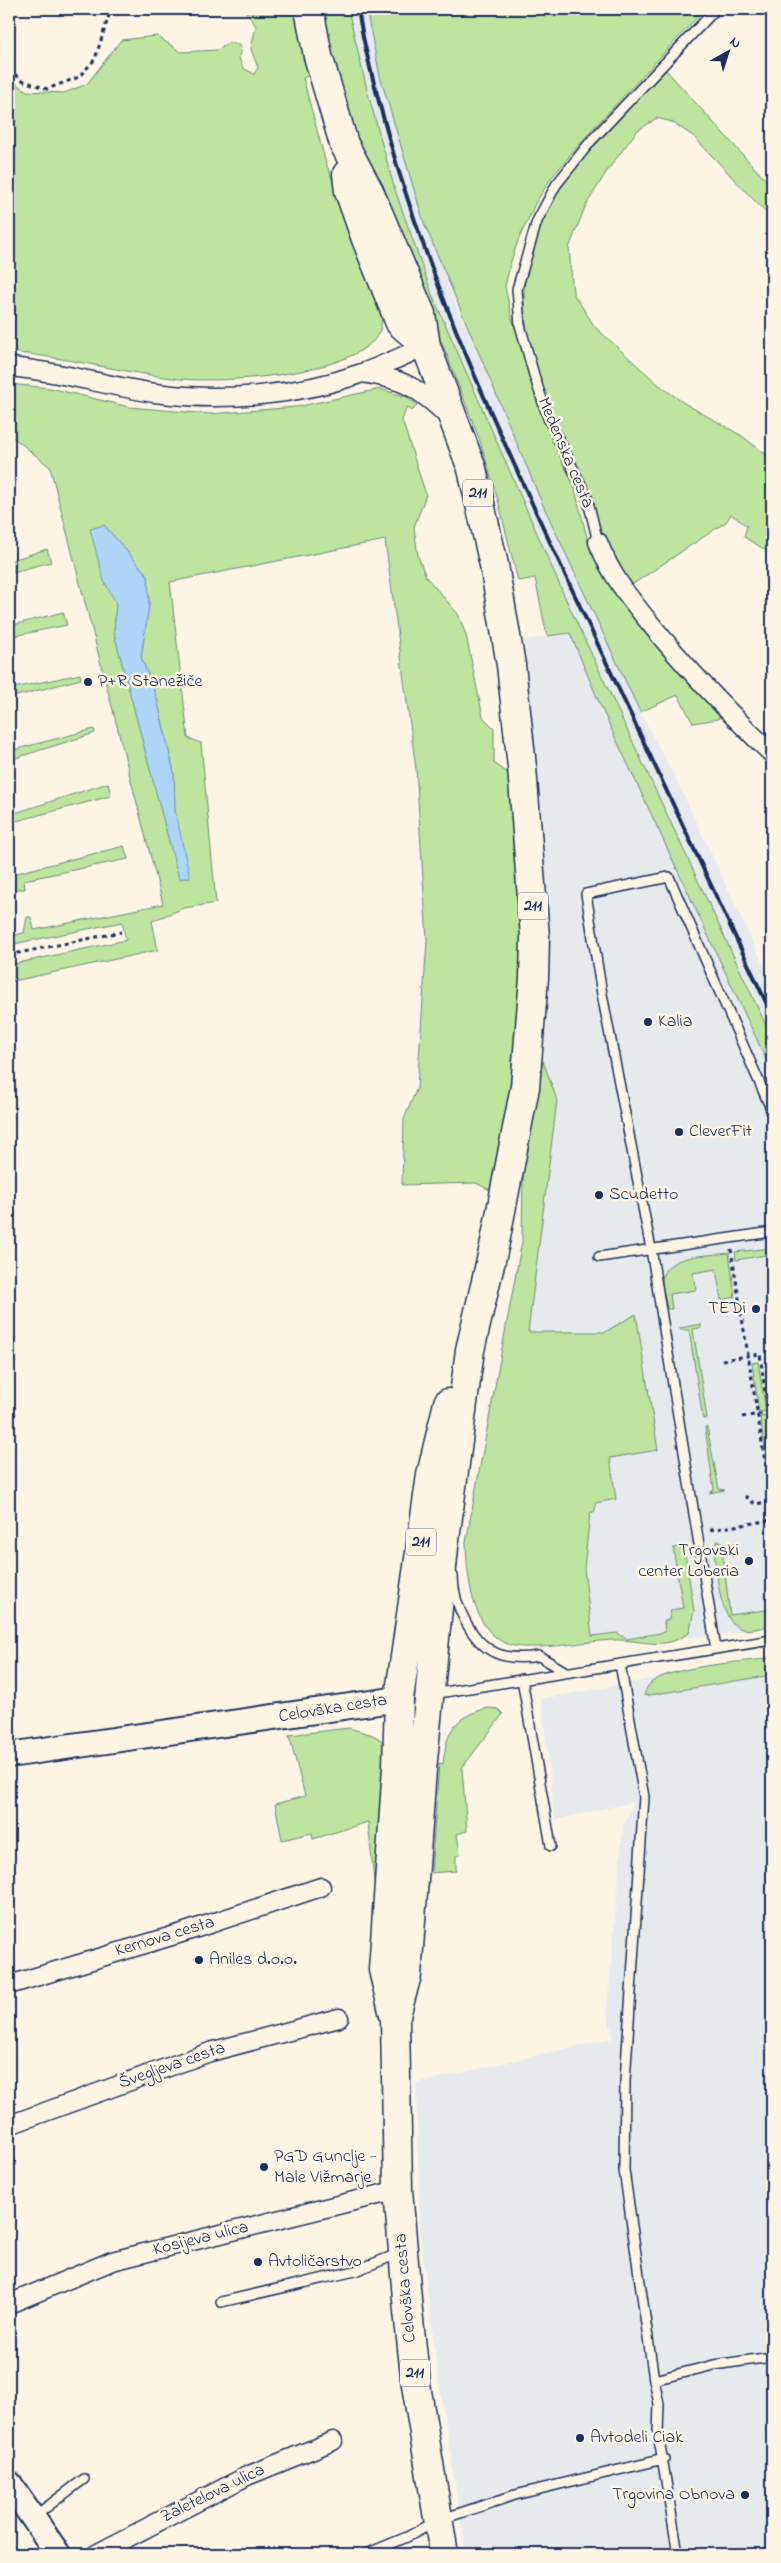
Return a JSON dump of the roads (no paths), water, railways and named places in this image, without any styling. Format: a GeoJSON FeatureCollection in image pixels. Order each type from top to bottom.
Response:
{"type":"FeatureCollection","features":[{"type":"Feature","properties":{"kind":"main road","name":"211"},"geometry":{"type":"LineString","coordinates":[[309,9],[318,56],[344,144],[369,191],[421,314],[426,346],[472,468],[494,564],[511,666],[523,776],[535,937],[531,1025],[522,1112],[470,1350],[454,1515],[444,1547],[429,1694]]}},
{"type":"Feature","properties":{"kind":"main road","name":"211"},"geometry":{"type":"LineString","coordinates":[[399,1699],[431,1475],[452,1387],[470,1350]]}},
{"type":"Feature","properties":{"kind":"main road"},"geometry":{"type":"LineString","coordinates":[[399,1699],[429,1694]]}},
{"type":"Feature","properties":{"kind":"main road","name":"Celovška cesta"},"geometry":{"type":"LineString","coordinates":[[395,2020],[406,1975],[429,1694]]}},
{"type":"Feature","properties":{"kind":"main road","name":"Celovška cesta"},"geometry":{"type":"LineString","coordinates":[[399,1699],[398,1767],[383,1970],[395,2020],[398,2190],[402,2252],[416,2385],[444,2554]]}},
{"type":"Feature","properties":{"kind":"street"},"geometry":{"type":"LineString","coordinates":[[9,367],[64,375],[133,390],[195,398],[264,394],[311,386],[362,373],[426,346]]}},
{"type":"Feature","properties":{"kind":"street"},"geometry":{"type":"LineString","coordinates":[[362,373],[403,381],[418,389],[456,422]]}},
{"type":"Feature","properties":{"kind":"street","name":"Medenska cesta"},"geometry":{"type":"LineString","coordinates":[[598,542],[608,568],[618,584],[665,642],[723,708],[772,754]]}},
{"type":"Feature","properties":{"kind":"street","name":"Celovška cesta"},"geometry":{"type":"LineString","coordinates":[[9,1754],[399,1699]]}},
{"type":"Feature","properties":{"kind":"street","name":"Kernova cesta"},"geometry":{"type":"LineString","coordinates":[[9,1985],[182,1933],[321,1887]]}},
{"type":"Feature","properties":{"kind":"street","name":"Švegljeva cesta"},"geometry":{"type":"LineString","coordinates":[[9,2125],[210,2052],[339,2018]]}},
{"type":"Feature","properties":{"kind":"street","name":"Kosijeva ulica"},"geometry":{"type":"LineString","coordinates":[[9,2304],[112,2262],[398,2190]]}},
{"type":"Feature","properties":{"kind":"street","name":"Zaletelova ulica"},"geometry":{"type":"LineString","coordinates":[[96,2554],[247,2476],[333,2441]]}},
{"type":"Feature","properties":{"kind":"street"},"geometry":{"type":"LineString","coordinates":[[9,2482],[58,2554]]}},
{"type":"Feature","properties":{"kind":"lane","name":"Medenska cesta"},"geometry":{"type":"LineString","coordinates":[[598,542],[587,497],[548,418],[534,375],[520,325],[517,289],[537,221],[556,185],[591,141],[716,9]]}},
{"type":"Feature","properties":{"kind":"lane"},"geometry":{"type":"LineString","coordinates":[[716,1649],[651,1249],[602,994],[586,894],[669,877],[772,1111]]}},
{"type":"Feature","properties":{"kind":"lane"},"geometry":{"type":"LineString","coordinates":[[599,1257],[772,1232]]}},
{"type":"Feature","properties":{"kind":"lane"},"geometry":{"type":"LineString","coordinates":[[453,1567],[453,1583],[460,1611],[468,1625],[482,1642],[500,1655],[520,1659],[539,1656],[566,1672]]}},
{"type":"Feature","properties":{"kind":"lane"},"geometry":{"type":"LineString","coordinates":[[429,1694],[772,1640]]}},
{"type":"Feature","properties":{"kind":"lane"},"geometry":{"type":"LineString","coordinates":[[620,1664],[644,1797],[625,2081],[624,2170],[659,2404],[658,2433],[664,2459],[678,2554]]}},
{"type":"Feature","properties":{"kind":"lane"},"geometry":{"type":"LineString","coordinates":[[522,1679],[551,1846]]}},
{"type":"Feature","properties":{"kind":"lane"},"geometry":{"type":"LineString","coordinates":[[221,2302],[355,2271],[402,2252]]}},
{"type":"Feature","properties":{"kind":"lane"},"geometry":{"type":"LineString","coordinates":[[654,2380],[714,2365],[772,2357]]}},
{"type":"Feature","properties":{"kind":"lane"},"geometry":{"type":"LineString","coordinates":[[366,2554],[407,2538],[439,2520],[515,2495],[664,2459]]}},
{"type":"Feature","properties":{"kind":"lane"},"geometry":{"type":"LineString","coordinates":[[32,2518],[84,2478]]}},
{"type":"Feature","properties":{"kind":"water"},"geometry":{"type":"Polygon","coordinates":[[[104,525],[148,576],[149,605],[141,657],[157,699],[174,773],[175,811],[190,877],[179,879],[114,633],[116,603],[104,581],[90,529],[104,525]]]}},
{"type":"Feature","properties":{"kind":"railway"},"geometry":{"type":"LineString","coordinates":[[358,9],[364,43],[390,142],[427,255],[448,311],[544,529],[772,1015]]}},
{"type":"Feature","properties":{"kind":"place","name":"P+R Stanežiče"},"geometry":{"type":"Point","coordinates":[88,682]}},
{"type":"Feature","properties":{"kind":"place","name":"Kalia"},"geometry":{"type":"Point","coordinates":[648,1022]}},
{"type":"Feature","properties":{"kind":"place","name":"CleverFit"},"geometry":{"type":"Point","coordinates":[679,1132]}},
{"type":"Feature","properties":{"kind":"place","name":"Scudetto"},"geometry":{"type":"Point","coordinates":[599,1195]}},
{"type":"Feature","properties":{"kind":"place","name":"TEDi"},"geometry":{"type":"Point","coordinates":[756,1309]}},
{"type":"Feature","properties":{"kind":"place","name":"Trgovski center Loberia"},"geometry":{"type":"Point","coordinates":[749,1561]}},
{"type":"Feature","properties":{"kind":"place","name":"Aniles d.o.o."},"geometry":{"type":"Point","coordinates":[199,1960]}},
{"type":"Feature","properties":{"kind":"place","name":"PGD Gunclje - Male Vižmarje"},"geometry":{"type":"Point","coordinates":[264,2167]}},
{"type":"Feature","properties":{"kind":"place","name":"Avtoličarstvo"},"geometry":{"type":"Point","coordinates":[258,2262]}},
{"type":"Feature","properties":{"kind":"place","name":"Avtodeli Ciak"},"geometry":{"type":"Point","coordinates":[580,2438]}},
{"type":"Feature","properties":{"kind":"place","name":"Trgovina Obnova"},"geometry":{"type":"Point","coordinates":[745,2495]}}]}
